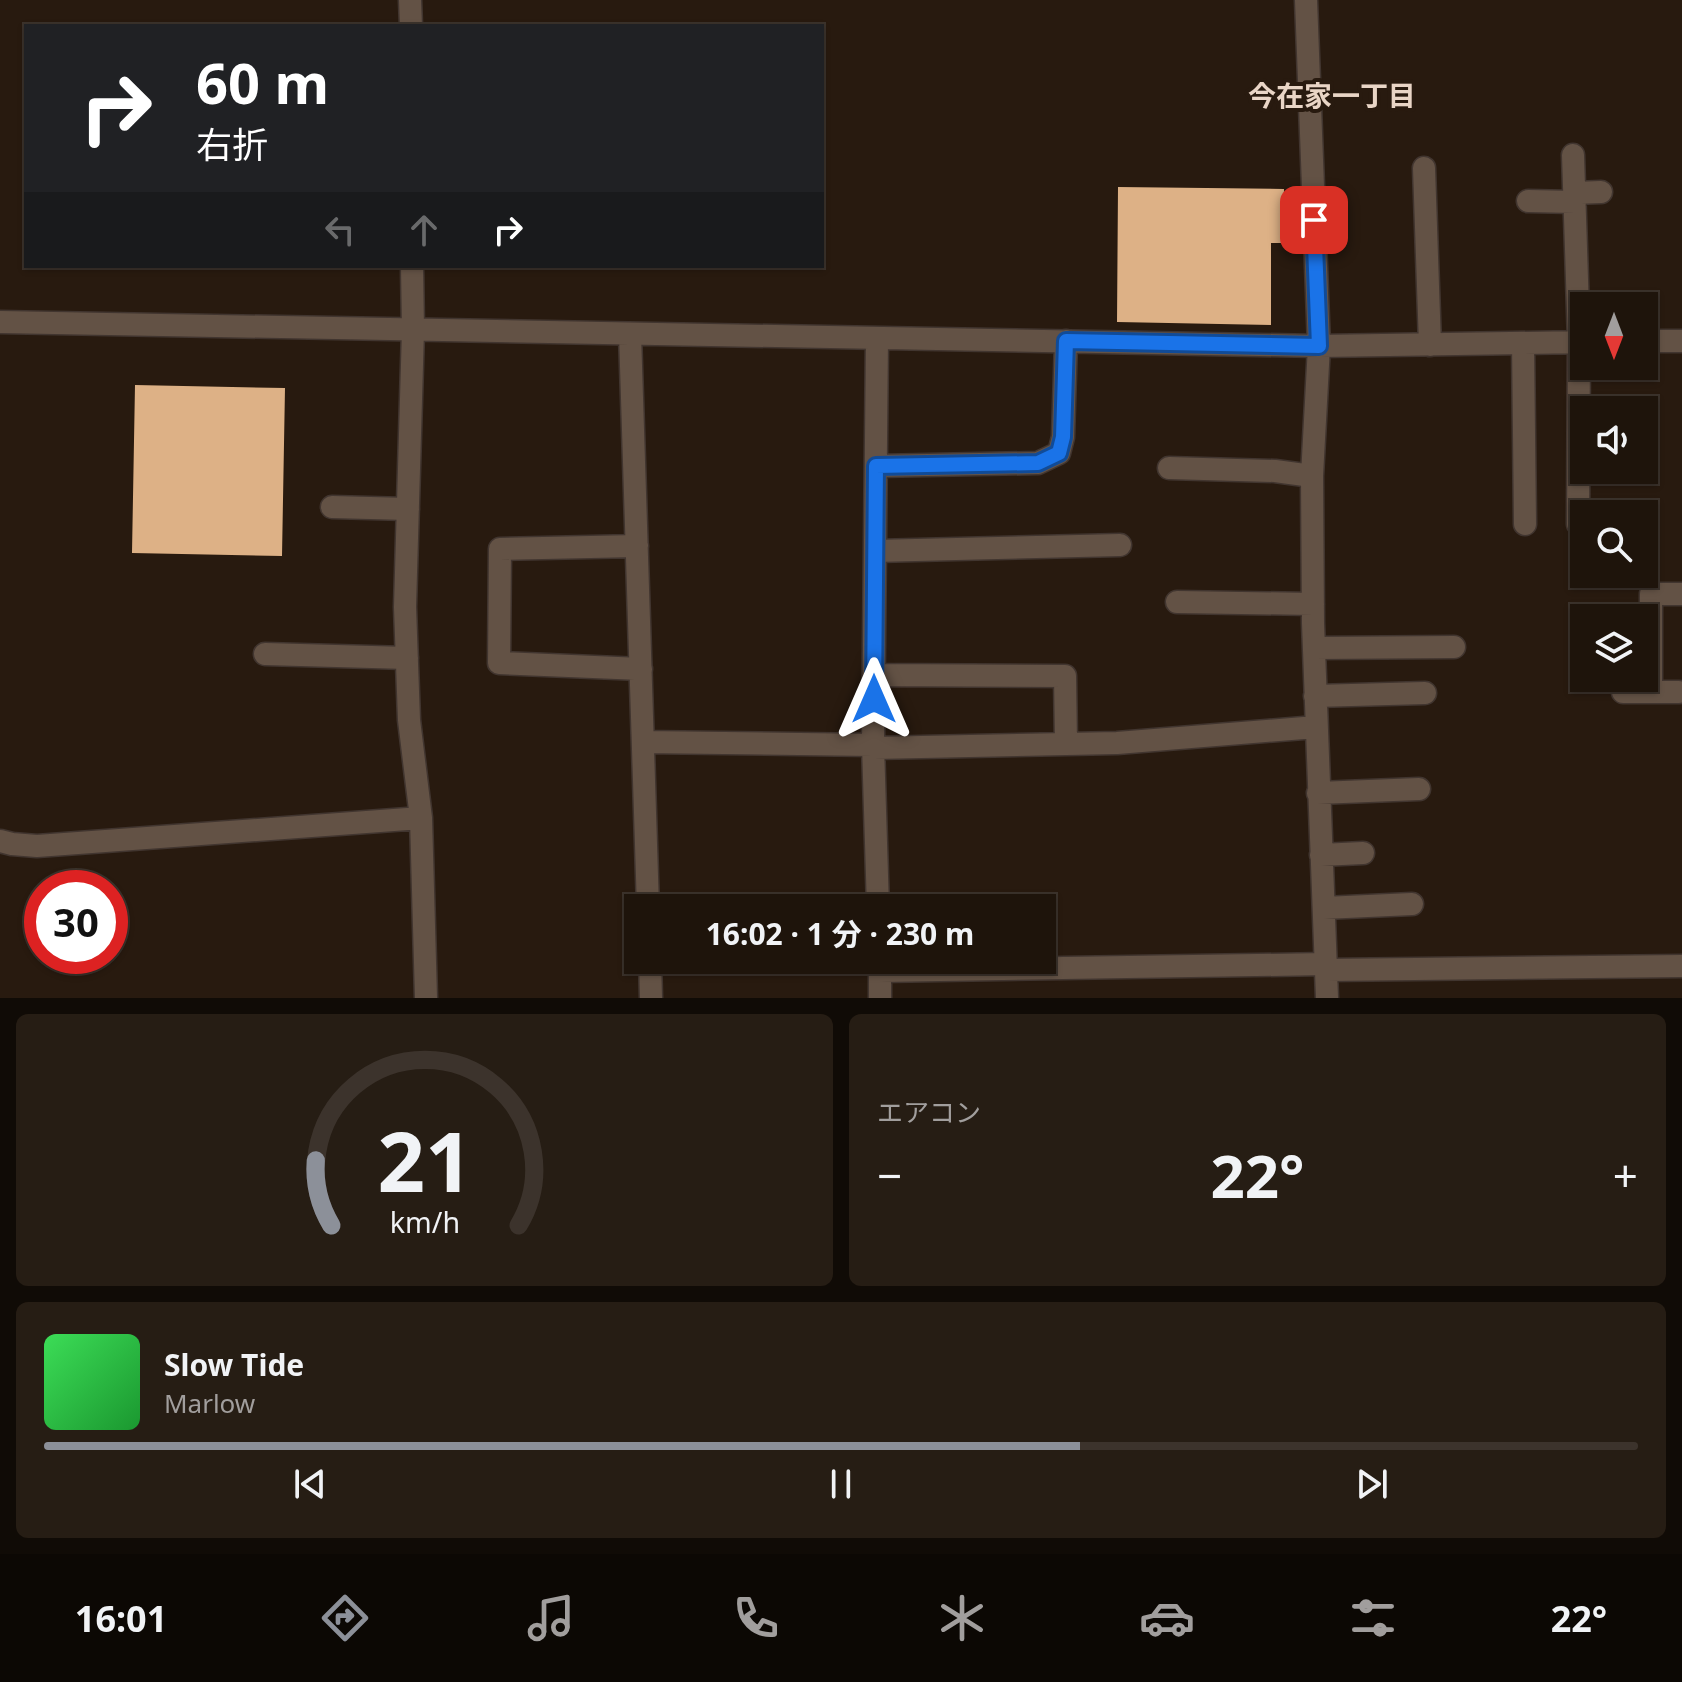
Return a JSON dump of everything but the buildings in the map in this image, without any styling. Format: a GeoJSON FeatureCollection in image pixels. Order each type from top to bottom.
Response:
{"type":"FeatureCollection","features":[{"type":"Feature","properties":{"kind":"street"},"geometry":{"type":"LineString","coordinates":[[410,0],[411,24]]}},
{"type":"Feature","properties":{"kind":"street"},"geometry":{"type":"LineString","coordinates":[[1306,0],[1319,346],[1312,476],[1313,604],[1327,998]]}},
{"type":"Feature","properties":{"kind":"street"},"geometry":{"type":"LineString","coordinates":[[1573,155],[1580,292]]}},
{"type":"Feature","properties":{"kind":"street"},"geometry":{"type":"LineString","coordinates":[[1424,168],[1430,345]]}},
{"type":"Feature","properties":{"kind":"street"},"geometry":{"type":"LineString","coordinates":[[1528,201],[1601,192]]}},
{"type":"Feature","properties":{"kind":"street"},"geometry":{"type":"LineString","coordinates":[[412,268],[405,607],[409,720],[421,818],[426,998]]}},
{"type":"Feature","properties":{"kind":"street"},"geometry":{"type":"LineString","coordinates":[[0,322],[1319,346],[1570,342]]}},
{"type":"Feature","properties":{"kind":"street"},"geometry":{"type":"LineString","coordinates":[[630,334],[648,894]]}},
{"type":"Feature","properties":{"kind":"street"},"geometry":{"type":"LineString","coordinates":[[877,338],[874,747],[878,894]]}},
{"type":"Feature","properties":{"kind":"street"},"geometry":{"type":"LineString","coordinates":[[876,466],[1038,463],[1059,453],[1063,437],[1066,341]]}},
{"type":"Feature","properties":{"kind":"street"},"geometry":{"type":"LineString","coordinates":[[1658,341],[1682,341]]}},
{"type":"Feature","properties":{"kind":"street"},"geometry":{"type":"LineString","coordinates":[[1523,343],[1525,524]]}},
{"type":"Feature","properties":{"kind":"street"},"geometry":{"type":"LineString","coordinates":[[1579,500],[1581,380]]}},
{"type":"Feature","properties":{"kind":"street"},"geometry":{"type":"LineString","coordinates":[[1169,468],[1275,471],[1312,476]]}},
{"type":"Feature","properties":{"kind":"street"},"geometry":{"type":"LineString","coordinates":[[332,507],[408,509]]}},
{"type":"Feature","properties":{"kind":"street"},"geometry":{"type":"LineString","coordinates":[[875,551],[1120,545]]}},
{"type":"Feature","properties":{"kind":"street"},"geometry":{"type":"LineString","coordinates":[[637,546],[500,549],[499,663],[641,669]]}},
{"type":"Feature","properties":{"kind":"street"},"geometry":{"type":"LineString","coordinates":[[1651,604],[1651,594],[1682,594]]}},
{"type":"Feature","properties":{"kind":"street"},"geometry":{"type":"LineString","coordinates":[[1177,602],[1313,604]]}},
{"type":"Feature","properties":{"kind":"street"},"geometry":{"type":"LineString","coordinates":[[1314,648],[1454,647]]}},
{"type":"Feature","properties":{"kind":"street"},"geometry":{"type":"LineString","coordinates":[[265,654],[407,658]]}},
{"type":"Feature","properties":{"kind":"street"},"geometry":{"type":"LineString","coordinates":[[874,675],[1065,676],[1066,744]]}},
{"type":"Feature","properties":{"kind":"street"},"geometry":{"type":"LineString","coordinates":[[1658,692],[1679,692]]}},
{"type":"Feature","properties":{"kind":"street"},"geometry":{"type":"LineString","coordinates":[[1315,696],[1425,693]]}},
{"type":"Feature","properties":{"kind":"street"},"geometry":{"type":"LineString","coordinates":[[643,742],[874,747],[1117,743],[1316,727]]}},
{"type":"Feature","properties":{"kind":"street"},"geometry":{"type":"LineString","coordinates":[[1318,793],[1419,789]]}},
{"type":"Feature","properties":{"kind":"street"},"geometry":{"type":"LineString","coordinates":[[0,841],[37,846],[421,818]]}},
{"type":"Feature","properties":{"kind":"street"},"geometry":{"type":"LineString","coordinates":[[1321,855],[1363,853]]}},
{"type":"Feature","properties":{"kind":"street"},"geometry":{"type":"LineString","coordinates":[[1324,908],[1412,904]]}},
{"type":"Feature","properties":{"kind":"street"},"geometry":{"type":"LineString","coordinates":[[1056,966],[1682,966]]}},
{"type":"Feature","properties":{"kind":"street"},"geometry":{"type":"LineString","coordinates":[[650,974],[651,998]]}},
{"type":"Feature","properties":{"kind":"street"},"geometry":{"type":"LineString","coordinates":[[880,974],[880,998]]}},
{"type":"Feature","properties":{"kind":"district","name":"今在家一丁目"},"geometry":{"type":"Point","coordinates":[1332,95]}},
{"type":"Feature","properties":{"kind":"route"},"geometry":{"type":"LineString","coordinates":[[874,699],[876,466],[1038,463],[1059,453],[1063,437],[1066,341],[1319,346],[1314,220]]}}]}
